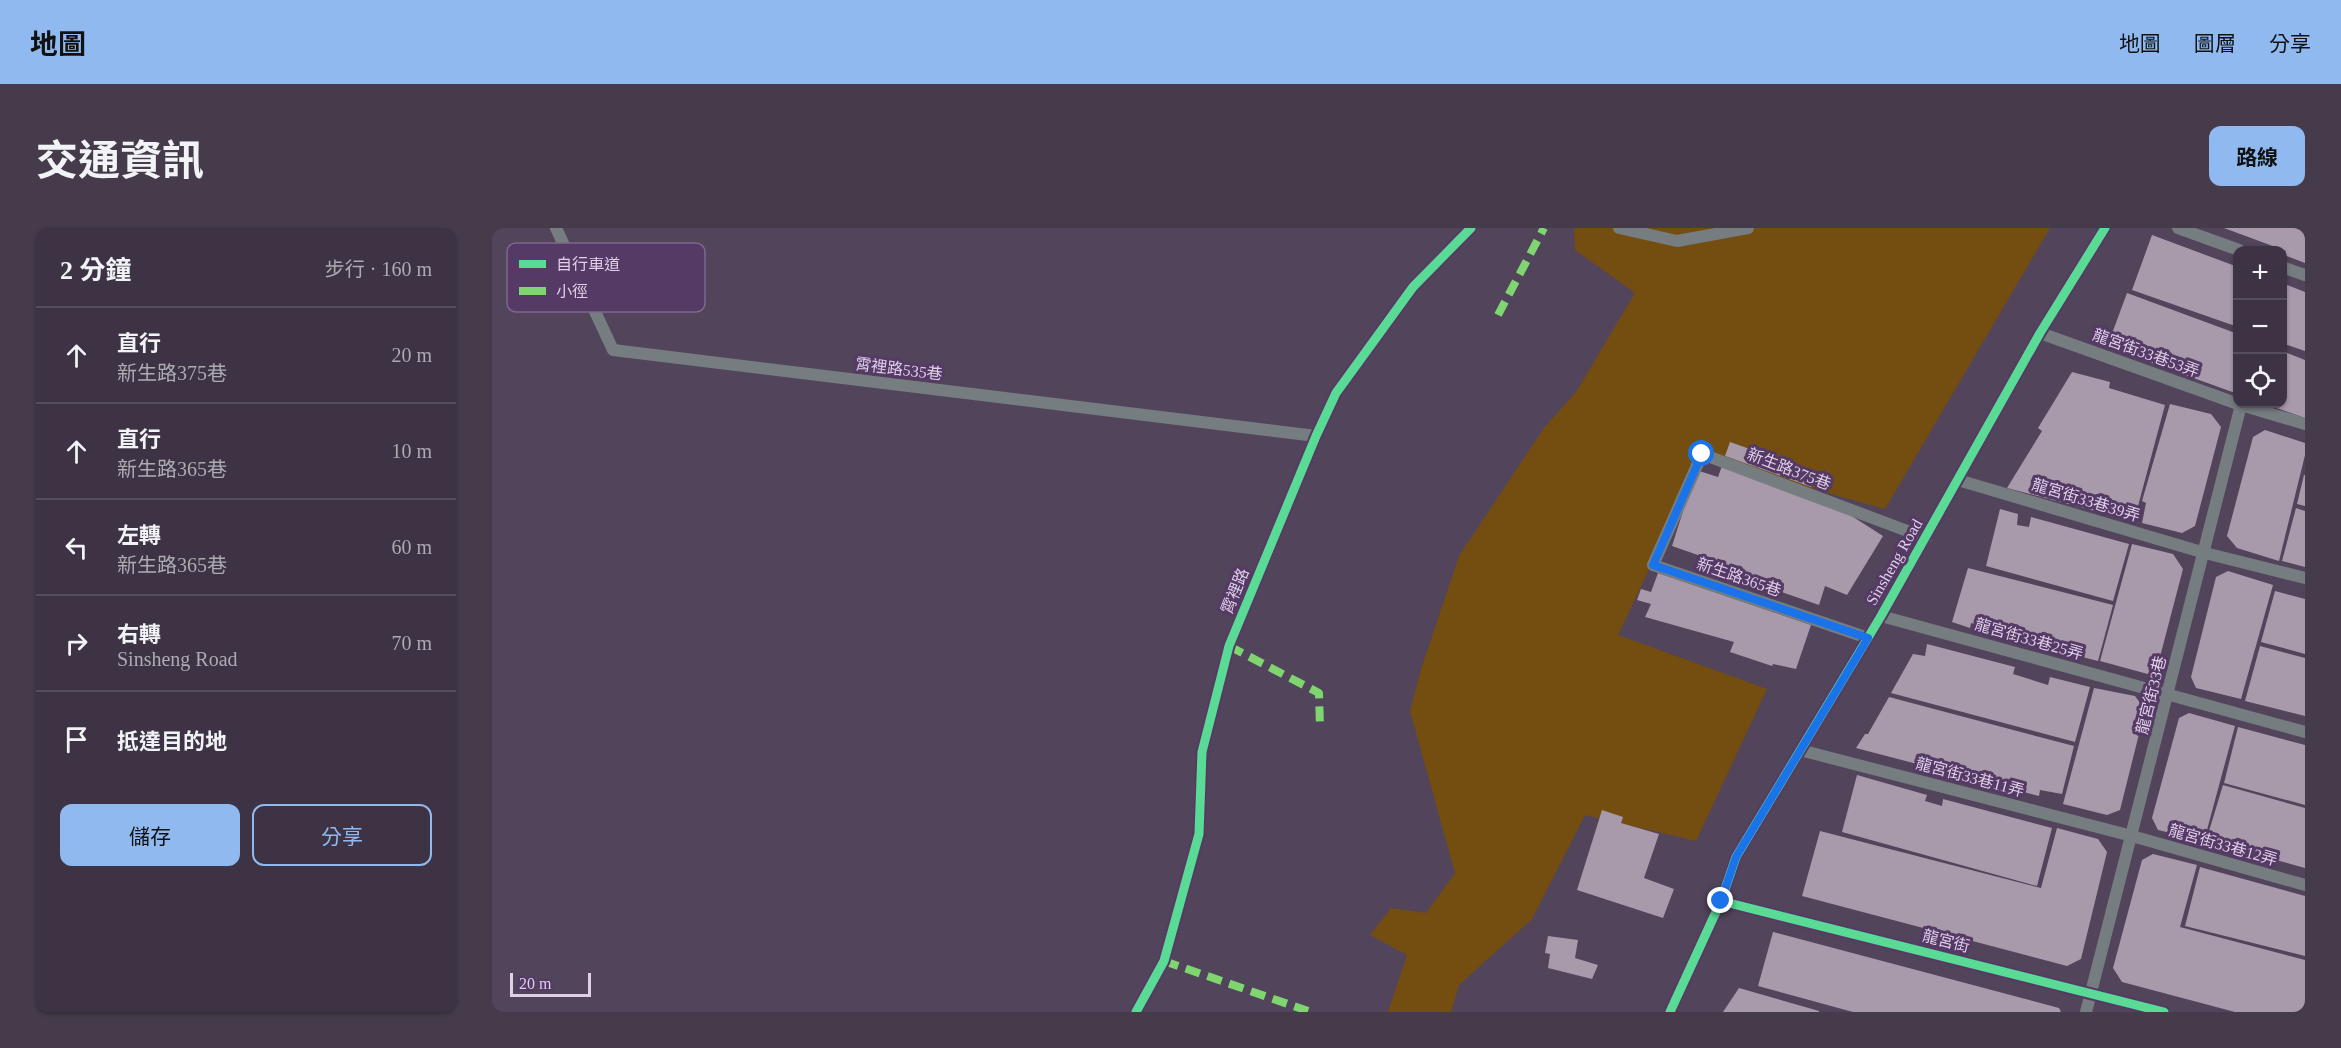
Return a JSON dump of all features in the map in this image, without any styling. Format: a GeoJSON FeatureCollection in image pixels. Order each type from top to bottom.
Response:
{"type":"FeatureCollection","features":[{"type":"Feature","properties":{"kind":"street","name":"霄裡路535巷"},"geometry":{"type":"LineString","coordinates":[[556,228],[563,243]]}},
{"type":"Feature","properties":{"kind":"street","name":"霄裡路"},"geometry":{"type":"LineString","coordinates":[[1136,1012],[1164,961],[1199,834],[1202,752],[1229,646],[1316,436],[1336,393],[1413,287],[1471,228]]}},
{"type":"Feature","properties":{"kind":"street"},"geometry":{"type":"LineString","coordinates":[[1619,228],[1677,241],[1748,228]]}},
{"type":"Feature","properties":{"kind":"street","name":"Sinsheng Road"},"geometry":{"type":"LineString","coordinates":[[1670,1012],[1721,901],[1736,857],[1868,638],[2040,333],[2105,228]]}},
{"type":"Feature","properties":{"kind":"street"},"geometry":{"type":"LineString","coordinates":[[2178,228],[2233,248]]}},
{"type":"Feature","properties":{"kind":"street"},"geometry":{"type":"LineString","coordinates":[[2287,268],[2305,275]]}},
{"type":"Feature","properties":{"kind":"street","name":"霄裡路535巷"},"geometry":{"type":"LineString","coordinates":[[595,312],[613,350],[1316,436]]}},
{"type":"Feature","properties":{"kind":"street","name":"龍宮街33巷53弄"},"geometry":{"type":"LineString","coordinates":[[2040,333],[2233,402]]}},
{"type":"Feature","properties":{"kind":"street","name":"龍宮街33巷"},"geometry":{"type":"LineString","coordinates":[[2086,1012],[2240,408]]}},
{"type":"Feature","properties":{"kind":"street","name":"龍宮街33巷53弄"},"geometry":{"type":"LineString","coordinates":[[2251,408],[2305,424]]}},
{"type":"Feature","properties":{"kind":"street","name":"新生路375巷"},"geometry":{"type":"LineString","coordinates":[[1676,513],[1702,454],[1926,538]]}},
{"type":"Feature","properties":{"kind":"street","name":"龍宮街33巷39弄"},"geometry":{"type":"LineString","coordinates":[[1958,480],[2205,553],[2305,578]]}},
{"type":"Feature","properties":{"kind":"street","name":"新生路365巷"},"geometry":{"type":"LineString","coordinates":[[1676,513],[1653,565],[1868,638]]}},
{"type":"Feature","properties":{"kind":"street","name":"龍宮街33巷25弄"},"geometry":{"type":"LineString","coordinates":[[1881,615],[2305,732]]}},
{"type":"Feature","properties":{"kind":"street","name":"龍宮街33巷11弄"},"geometry":{"type":"LineString","coordinates":[[1800,750],[2132,836]]}},
{"type":"Feature","properties":{"kind":"street","name":"龍宮街33巷12弄"},"geometry":{"type":"LineString","coordinates":[[2132,836],[2305,885]]}},
{"type":"Feature","properties":{"kind":"street","name":"龍宮街"},"geometry":{"type":"LineString","coordinates":[[1721,901],[2092,992],[2164,1012]]}},
{"type":"Feature","properties":{"kind":"shaded area"},"geometry":{"type":"Polygon","coordinates":[[[1574,228],[2050,228],[1885,509],[1702,458],[1618,635],[1767,689],[1696,841],[1585,815],[1532,919],[1459,985],[1451,1012],[1388,1012],[1407,955],[1370,935],[1391,908],[1426,913],[1455,873],[1410,711],[1421,669],[1459,556],[1544,428],[1576,392],[1635,293],[1575,250],[1574,228]]]}},
{"type":"Feature","properties":{"kind":"building"},"geometry":{"type":"Polygon","coordinates":[[[2224,228],[2305,228],[2305,263],[2287,256],[2287,246],[2273,246],[2224,228]]]}},
{"type":"Feature","properties":{"kind":"building"},"geometry":{"type":"Polygon","coordinates":[[[2152,235],[2233,265],[2233,325],[2132,290],[2152,235]]]}},
{"type":"Feature","properties":{"kind":"building"},"geometry":{"type":"Polygon","coordinates":[[[2287,285],[2305,292],[2305,351],[2287,345],[2287,285]]]}},
{"type":"Feature","properties":{"kind":"building"},"geometry":{"type":"Polygon","coordinates":[[[2127,293],[2233,332],[2233,392],[2107,347],[2127,293]]]}},
{"type":"Feature","properties":{"kind":"building"},"geometry":{"type":"Polygon","coordinates":[[[2287,353],[2305,360],[2305,418],[2276,408],[2287,408],[2287,353]]]}},
{"type":"Feature","properties":{"kind":"building"},"geometry":{"type":"Polygon","coordinates":[[[2072,372],[2110,382],[2109,388],[2165,405],[2134,521],[2007,488],[2042,431],[2038,428],[2072,372]]]}},
{"type":"Feature","properties":{"kind":"building"},"geometry":{"type":"Polygon","coordinates":[[[2170,404],[2211,414],[2221,427],[2195,526],[2182,533],[2142,523],[2146,503],[2142,501],[2170,404]]]}},
{"type":"Feature","properties":{"kind":"building"},"geometry":{"type":"Polygon","coordinates":[[[2265,430],[2305,443],[2305,455],[2279,561],[2237,548],[2227,536],[2253,437],[2265,430]]]}},
{"type":"Feature","properties":{"kind":"building"},"geometry":{"type":"Polygon","coordinates":[[[1730,442],[1817,473],[1811,487],[1725,456],[1730,442]]]}},
{"type":"Feature","properties":{"kind":"building"},"geometry":{"type":"Polygon","coordinates":[[[1722,466],[1847,513],[1883,536],[1847,595],[1825,586],[1819,605],[1712,568],[1715,561],[1672,546],[1696,470],[1718,477],[1722,466]]]}},
{"type":"Feature","properties":{"kind":"building"},"geometry":{"type":"Polygon","coordinates":[[[2305,475],[2305,506],[2297,504],[2305,475]]]}},
{"type":"Feature","properties":{"kind":"building"},"geometry":{"type":"Polygon","coordinates":[[[2296,508],[2305,511],[2305,567],[2282,561],[2296,508]]]}},
{"type":"Feature","properties":{"kind":"building"},"geometry":{"type":"Polygon","coordinates":[[[2000,509],[2018,514],[2017,525],[2029,527],[2031,517],[2129,544],[2113,601],[1986,566],[2000,509]]]}},
{"type":"Feature","properties":{"kind":"building"},"geometry":{"type":"Polygon","coordinates":[[[2132,544],[2173,554],[2183,569],[2155,676],[2100,661],[2132,544]]]}},
{"type":"Feature","properties":{"kind":"building"},"geometry":{"type":"Polygon","coordinates":[[[1968,568],[2113,605],[2098,661],[1986,632],[1987,627],[1971,623],[1970,628],[1952,622],[1968,568]]]}},
{"type":"Feature","properties":{"kind":"building"},"geometry":{"type":"Polygon","coordinates":[[[2228,571],[2273,585],[2241,699],[2196,688],[2191,677],[2216,577],[2228,571]]]}},
{"type":"Feature","properties":{"kind":"building"},"geometry":{"type":"Polygon","coordinates":[[[1658,573],[1811,625],[1796,669],[1773,664],[1772,666],[1730,652],[1734,642],[1645,617],[1651,604],[1637,600],[1641,589],[1651,592],[1658,573]]]}},
{"type":"Feature","properties":{"kind":"building"},"geometry":{"type":"Polygon","coordinates":[[[2275,591],[2305,599],[2305,654],[2261,642],[2275,591]]]}},
{"type":"Feature","properties":{"kind":"building"},"geometry":{"type":"Polygon","coordinates":[[[1927,644],[2015,667],[2013,674],[2048,685],[2050,677],[2090,687],[2075,742],[1891,693],[1913,654],[1925,656],[1927,644]]]}},
{"type":"Feature","properties":{"kind":"building"},"geometry":{"type":"Polygon","coordinates":[[[2260,646],[2305,658],[2305,716],[2245,701],[2260,646]]]}},
{"type":"Feature","properties":{"kind":"building"},"geometry":{"type":"Polygon","coordinates":[[[2094,688],[2135,696],[2145,710],[2120,810],[2107,815],[2063,804],[2094,688]]]}},
{"type":"Feature","properties":{"kind":"building"},"geometry":{"type":"Polygon","coordinates":[[[1889,697],[2074,746],[2062,794],[2040,790],[2039,796],[1856,748],[1865,734],[1868,734],[1889,697]]]}},
{"type":"Feature","properties":{"kind":"building"},"geometry":{"type":"Polygon","coordinates":[[[2189,713],[2235,726],[2204,841],[2158,830],[2152,818],[2179,718],[2189,713]]]}},
{"type":"Feature","properties":{"kind":"building"},"geometry":{"type":"Polygon","coordinates":[[[2238,727],[2305,745],[2305,805],[2224,783],[2238,727]]]}},
{"type":"Feature","properties":{"kind":"building"},"geometry":{"type":"Polygon","coordinates":[[[1857,775],[1927,795],[1925,801],[1942,806],[1943,799],[2052,828],[2037,886],[1842,832],[1857,775]]]}},
{"type":"Feature","properties":{"kind":"building"},"geometry":{"type":"Polygon","coordinates":[[[2223,785],[2305,808],[2305,868],[2206,841],[2223,785]]]}},
{"type":"Feature","properties":{"kind":"building"},"geometry":{"type":"Polygon","coordinates":[[[1602,810],[1623,817],[1621,823],[1659,834],[1644,878],[1674,889],[1663,918],[1577,890],[1602,810]]]}},
{"type":"Feature","properties":{"kind":"building"},"geometry":{"type":"Polygon","coordinates":[[[2057,828],[2098,839],[2107,852],[2081,959],[2067,966],[1802,896],[1820,831],[2041,888],[2057,828]]]}},
{"type":"Feature","properties":{"kind":"building"},"geometry":{"type":"Polygon","coordinates":[[[2153,854],[2197,865],[2180,927],[2305,960],[2305,1012],[2235,1012],[2122,982],[2113,968],[2142,860],[2153,854]]]}},
{"type":"Feature","properties":{"kind":"building"},"geometry":{"type":"Polygon","coordinates":[[[2200,867],[2305,896],[2305,956],[2185,926],[2200,867]]]}},
{"type":"Feature","properties":{"kind":"building"},"geometry":{"type":"Polygon","coordinates":[[[1773,932],[2059,1008],[2061,1012],[1853,1012],[1758,986],[1773,932]]]}},
{"type":"Feature","properties":{"kind":"building"},"geometry":{"type":"Polygon","coordinates":[[[1548,936],[1578,940],[1575,958],[1598,965],[1592,979],[1548,968],[1550,954],[1545,953],[1548,936]]]}},
{"type":"Feature","properties":{"kind":"building"},"geometry":{"type":"Polygon","coordinates":[[[1739,988],[1819,1011],[1819,1012],[1723,1012],[1739,988]]]}},
{"type":"Feature","properties":{"kind":"marked path"},"geometry":{"type":"LineString","coordinates":[[1498,315],[1544,228]]}},
{"type":"Feature","properties":{"kind":"marked path"},"geometry":{"type":"LineString","coordinates":[[1229,646],[1319,693],[1320,728]]}},
{"type":"Feature","properties":{"kind":"marked path"},"geometry":{"type":"LineString","coordinates":[[1164,961],[1308,1011]]}},
{"type":"Feature","properties":{"kind":"cycle path"},"geometry":{"type":"LineString","coordinates":[[1136,1012],[1164,961],[1199,834],[1202,752],[1229,646],[1316,436],[1336,393],[1413,287],[1471,228]]}},
{"type":"Feature","properties":{"kind":"cycle path"},"geometry":{"type":"LineString","coordinates":[[1670,1012],[1721,901],[1736,857],[1881,616],[2040,333],[2105,228]]}},
{"type":"Feature","properties":{"kind":"cycle path"},"geometry":{"type":"LineString","coordinates":[[1721,901],[2164,1012]]}},
{"type":"Feature","properties":{"kind":"route"},"geometry":{"type":"LineString","coordinates":[[1702,454],[1653,565],[1868,638],[1736,857],[1721,901]]}}]}
